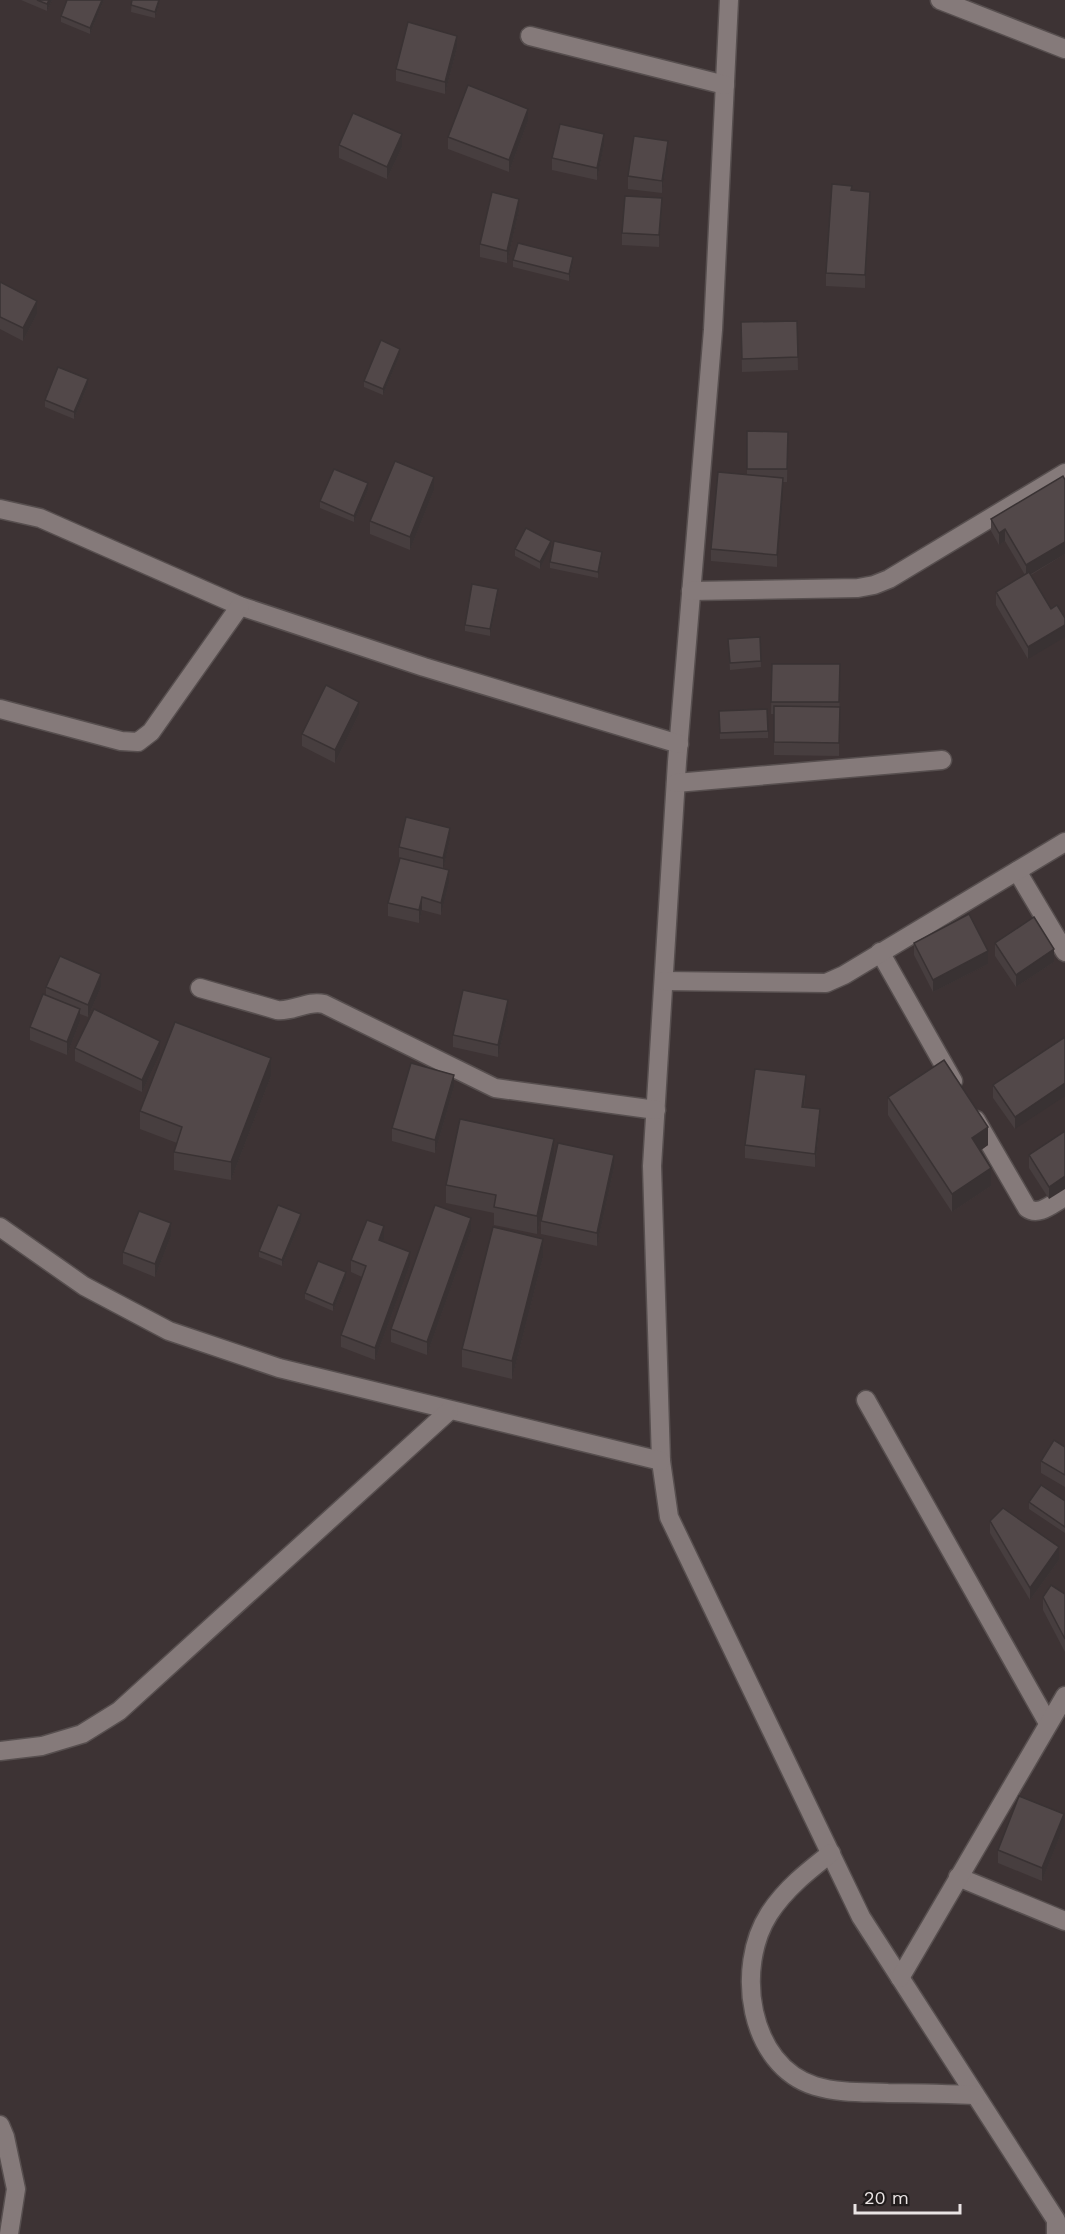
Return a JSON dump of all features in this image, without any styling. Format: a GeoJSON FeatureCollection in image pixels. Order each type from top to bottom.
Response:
{"type":"FeatureCollection","features":[{"type":"Feature","properties":{"kind":"street"},"geometry":{"type":"LineString","coordinates":[[729,0],[713,330],[676,783],[652,1166],[661,1461],[669,1517],[861,1917],[1056,2220],[1056,2234]]}},
{"type":"Feature","properties":{"kind":"street"},"geometry":{"type":"LineString","coordinates":[[940,0],[1065,49]]}},
{"type":"Feature","properties":{"kind":"street"},"geometry":{"type":"LineString","coordinates":[[530,36],[725,85]]}},
{"type":"Feature","properties":{"kind":"street"},"geometry":{"type":"LineString","coordinates":[[691,591],[858,588],[874,585],[889,579],[1065,473]]}},
{"type":"Feature","properties":{"kind":"street"},"geometry":{"type":"LineString","coordinates":[[0,508],[40,518],[240,606],[423,667],[679,744]]}},
{"type":"Feature","properties":{"kind":"street"},"geometry":{"type":"LineString","coordinates":[[0,709],[121,741],[138,742],[151,732],[240,606]]}},
{"type":"Feature","properties":{"kind":"street"},"geometry":{"type":"LineString","coordinates":[[676,783],[942,760]]}},
{"type":"Feature","properties":{"kind":"street"},"geometry":{"type":"LineString","coordinates":[[664,981],[826,983],[844,975],[1065,842]]}},
{"type":"Feature","properties":{"kind":"street"},"geometry":{"type":"LineString","coordinates":[[1017,871],[1065,952]]}},
{"type":"Feature","properties":{"kind":"street"},"geometry":{"type":"LineString","coordinates":[[880,952],[1027,1208],[1032,1212],[1038,1212],[1065,1197]]}},
{"type":"Feature","properties":{"kind":"street"},"geometry":{"type":"LineString","coordinates":[[200,988],[277,1010],[287,1011],[310,1003],[324,1004],[495,1088],[656,1110]]}},
{"type":"Feature","properties":{"kind":"street"},"geometry":{"type":"LineString","coordinates":[[0,1227],[84,1286],[169,1331],[279,1368],[661,1461]]}},
{"type":"Feature","properties":{"kind":"street"},"geometry":{"type":"LineString","coordinates":[[866,1400],[1048,1723]]}},
{"type":"Feature","properties":{"kind":"street"},"geometry":{"type":"LineString","coordinates":[[0,1750],[42,1746],[82,1734],[119,1710],[449,1411]]}},
{"type":"Feature","properties":{"kind":"street"},"geometry":{"type":"LineString","coordinates":[[900,1978],[1064,1699]]}},
{"type":"Feature","properties":{"kind":"street"},"geometry":{"type":"LineString","coordinates":[[831,1853],[801,1876],[785,1893],[768,1915],[759,1939],[752,1969],[752,1999],[757,2025],[767,2046],[780,2064],[795,2076],[814,2085],[837,2091],[975,2095]]}},
{"type":"Feature","properties":{"kind":"street"},"geometry":{"type":"LineString","coordinates":[[958,1877],[1065,1921]]}},
{"type":"Feature","properties":{"kind":"street"},"geometry":{"type":"LineString","coordinates":[[0,2125],[5,2137],[16,2189],[9,2234]]}},
{"type":"Feature","properties":{"kind":"building"},"geometry":{"type":"Polygon","coordinates":[[[37,0],[49,0],[47,4],[37,0]]]}},
{"type":"Feature","properties":{"kind":"building"},"geometry":{"type":"Polygon","coordinates":[[[67,0],[102,0],[90,28],[61,16],[67,0]]]}},
{"type":"Feature","properties":{"kind":"building"},"geometry":{"type":"Polygon","coordinates":[[[132,0],[159,0],[155,12],[131,5],[132,0]]]}},
{"type":"Feature","properties":{"kind":"building"},"geometry":{"type":"Polygon","coordinates":[[[408,22],[457,36],[445,82],[396,69],[408,22]]]}},
{"type":"Feature","properties":{"kind":"building"},"geometry":{"type":"Polygon","coordinates":[[[468,85],[528,109],[509,160],[448,137],[468,85]]]}},
{"type":"Feature","properties":{"kind":"building"},"geometry":{"type":"Polygon","coordinates":[[[353,113],[402,134],[387,167],[339,145],[353,113]]]}},
{"type":"Feature","properties":{"kind":"building"},"geometry":{"type":"Polygon","coordinates":[[[560,124],[604,134],[597,168],[552,158],[560,124]]]}},
{"type":"Feature","properties":{"kind":"building"},"geometry":{"type":"Polygon","coordinates":[[[634,136],[668,141],[662,181],[628,176],[634,136]]]}},
{"type":"Feature","properties":{"kind":"building"},"geometry":{"type":"Polygon","coordinates":[[[832,184],[852,186],[851,190],[870,192],[865,275],[826,273],[832,184]]]}},
{"type":"Feature","properties":{"kind":"building"},"geometry":{"type":"Polygon","coordinates":[[[492,192],[519,199],[507,251],[480,244],[492,192]]]}},
{"type":"Feature","properties":{"kind":"building"},"geometry":{"type":"Polygon","coordinates":[[[625,196],[662,198],[659,235],[622,233],[625,196]]]}},
{"type":"Feature","properties":{"kind":"building"},"geometry":{"type":"Polygon","coordinates":[[[518,243],[573,257],[569,274],[513,260],[518,243]]]}},
{"type":"Feature","properties":{"kind":"building"},"geometry":{"type":"Polygon","coordinates":[[[0,282],[37,301],[23,328],[0,317],[0,282]]]}},
{"type":"Feature","properties":{"kind":"building"},"geometry":{"type":"Polygon","coordinates":[[[797,321],[798,357],[742,359],[741,322],[797,321]]]}},
{"type":"Feature","properties":{"kind":"building"},"geometry":{"type":"Polygon","coordinates":[[[381,340],[400,349],[383,389],[364,381],[381,340]]]}},
{"type":"Feature","properties":{"kind":"building"},"geometry":{"type":"Polygon","coordinates":[[[58,367],[88,379],[74,412],[45,400],[58,367]]]}},
{"type":"Feature","properties":{"kind":"building"},"geometry":{"type":"Polygon","coordinates":[[[747,431],[788,432],[787,469],[747,469],[747,431]]]}},
{"type":"Feature","properties":{"kind":"building"},"geometry":{"type":"Polygon","coordinates":[[[395,461],[434,477],[410,537],[370,521],[395,461]]]}},
{"type":"Feature","properties":{"kind":"building"},"geometry":{"type":"Polygon","coordinates":[[[334,469],[368,483],[354,516],[320,501],[334,469]]]}},
{"type":"Feature","properties":{"kind":"building"},"geometry":{"type":"Polygon","coordinates":[[[718,472],[783,478],[777,555],[711,549],[718,472]]]}},
{"type":"Feature","properties":{"kind":"building"},"geometry":{"type":"Polygon","coordinates":[[[1063,476],[1065,480],[1065,542],[1026,565],[1005,529],[999,533],[991,519],[1063,476]]]}},
{"type":"Feature","properties":{"kind":"building"},"geometry":{"type":"Polygon","coordinates":[[[526,528],[551,541],[540,562],[515,549],[526,528]]]}},
{"type":"Feature","properties":{"kind":"building"},"geometry":{"type":"Polygon","coordinates":[[[554,541],[602,552],[598,572],[550,562],[554,541]]]}},
{"type":"Feature","properties":{"kind":"building"},"geometry":{"type":"Polygon","coordinates":[[[1029,572],[1051,609],[1057,605],[1065,618],[1065,625],[1028,647],[996,592],[1029,572]]]}},
{"type":"Feature","properties":{"kind":"building"},"geometry":{"type":"Polygon","coordinates":[[[472,584],[498,589],[490,629],[465,625],[472,584]]]}},
{"type":"Feature","properties":{"kind":"building"},"geometry":{"type":"Polygon","coordinates":[[[760,637],[761,661],[730,663],[728,639],[760,637]]]}},
{"type":"Feature","properties":{"kind":"building"},"geometry":{"type":"Polygon","coordinates":[[[772,664],[840,664],[839,702],[771,702],[772,664]]]}},
{"type":"Feature","properties":{"kind":"building"},"geometry":{"type":"Polygon","coordinates":[[[326,685],[359,702],[335,750],[302,734],[326,685]]]}},
{"type":"Feature","properties":{"kind":"building"},"geometry":{"type":"Polygon","coordinates":[[[774,706],[840,707],[839,743],[774,742],[774,706]]]}},
{"type":"Feature","properties":{"kind":"building"},"geometry":{"type":"Polygon","coordinates":[[[767,709],[768,731],[720,733],[719,711],[767,709]]]}},
{"type":"Feature","properties":{"kind":"building"},"geometry":{"type":"Polygon","coordinates":[[[406,817],[450,828],[443,858],[399,847],[406,817]]]}},
{"type":"Feature","properties":{"kind":"building"},"geometry":{"type":"Polygon","coordinates":[[[400,858],[449,870],[441,903],[422,897],[419,910],[388,903],[400,858]]]}},
{"type":"Feature","properties":{"kind":"building"},"geometry":{"type":"Polygon","coordinates":[[[969,914],[988,951],[933,980],[914,943],[969,914]]]}},
{"type":"Feature","properties":{"kind":"building"},"geometry":{"type":"Polygon","coordinates":[[[1034,917],[1054,949],[1016,975],[995,943],[1034,917]]]}},
{"type":"Feature","properties":{"kind":"building"},"geometry":{"type":"Polygon","coordinates":[[[60,956],[101,974],[88,1005],[46,987],[60,956]]]}},
{"type":"Feature","properties":{"kind":"building"},"geometry":{"type":"Polygon","coordinates":[[[463,990],[508,1000],[498,1045],[453,1035],[463,990]]]}},
{"type":"Feature","properties":{"kind":"building"},"geometry":{"type":"Polygon","coordinates":[[[43,994],[80,1009],[67,1042],[30,1027],[43,994]]]}},
{"type":"Feature","properties":{"kind":"building"},"geometry":{"type":"Polygon","coordinates":[[[94,1009],[160,1041],[142,1080],[75,1048],[94,1009]]]}},
{"type":"Feature","properties":{"kind":"building"},"geometry":{"type":"Polygon","coordinates":[[[175,1022],[271,1058],[231,1162],[174,1152],[182,1127],[140,1111],[175,1022]]]}},
{"type":"Feature","properties":{"kind":"building"},"geometry":{"type":"Polygon","coordinates":[[[1065,1037],[1065,1083],[1015,1117],[993,1085],[1065,1037]]]}},
{"type":"Feature","properties":{"kind":"building"},"geometry":{"type":"Polygon","coordinates":[[[944,1060],[988,1127],[972,1138],[991,1168],[952,1194],[888,1097],[944,1060]]]}},
{"type":"Feature","properties":{"kind":"building"},"geometry":{"type":"Polygon","coordinates":[[[411,1063],[454,1075],[435,1140],[392,1128],[411,1063]]]}},
{"type":"Feature","properties":{"kind":"building"},"geometry":{"type":"Polygon","coordinates":[[[755,1069],[806,1075],[802,1107],[820,1109],[815,1154],[745,1145],[755,1069]]]}},
{"type":"Feature","properties":{"kind":"building"},"geometry":{"type":"Polygon","coordinates":[[[460,1119],[554,1139],[537,1216],[494,1207],[496,1195],[446,1185],[460,1119]]]}},
{"type":"Feature","properties":{"kind":"building"},"geometry":{"type":"Polygon","coordinates":[[[1065,1131],[1065,1176],[1049,1187],[1029,1155],[1065,1131]]]}},
{"type":"Feature","properties":{"kind":"building"},"geometry":{"type":"Polygon","coordinates":[[[558,1143],[614,1155],[597,1233],[541,1221],[558,1143]]]}},
{"type":"Feature","properties":{"kind":"building"},"geometry":{"type":"Polygon","coordinates":[[[278,1205],[301,1214],[282,1260],[259,1251],[278,1205]]]}},
{"type":"Feature","properties":{"kind":"building"},"geometry":{"type":"Polygon","coordinates":[[[435,1205],[471,1218],[427,1342],[391,1329],[435,1205]]]}},
{"type":"Feature","properties":{"kind":"building"},"geometry":{"type":"Polygon","coordinates":[[[139,1211],[171,1223],[155,1264],[123,1252],[139,1211]]]}},
{"type":"Feature","properties":{"kind":"building"},"geometry":{"type":"Polygon","coordinates":[[[367,1220],[384,1226],[379,1240],[410,1252],[375,1348],[341,1335],[366,1266],[351,1260],[367,1220]]]}},
{"type":"Feature","properties":{"kind":"building"},"geometry":{"type":"Polygon","coordinates":[[[493,1227],[543,1239],[512,1361],[462,1349],[493,1227]]]}},
{"type":"Feature","properties":{"kind":"building"},"geometry":{"type":"Polygon","coordinates":[[[318,1261],[346,1272],[333,1305],[305,1293],[318,1261]]]}},
{"type":"Feature","properties":{"kind":"building"},"geometry":{"type":"Polygon","coordinates":[[[1054,1440],[1065,1447],[1065,1475],[1041,1461],[1054,1440]]]}},
{"type":"Feature","properties":{"kind":"building"},"geometry":{"type":"Polygon","coordinates":[[[1041,1485],[1065,1501],[1065,1527],[1029,1502],[1041,1485]]]}},
{"type":"Feature","properties":{"kind":"building"},"geometry":{"type":"Polygon","coordinates":[[[1003,1508],[1059,1547],[1030,1588],[990,1521],[1003,1508]]]}},
{"type":"Feature","properties":{"kind":"building"},"geometry":{"type":"Polygon","coordinates":[[[1051,1585],[1065,1594],[1065,1639],[1043,1597],[1051,1585]]]}},
{"type":"Feature","properties":{"kind":"building"},"geometry":{"type":"Polygon","coordinates":[[[1019,1796],[1064,1814],[1042,1868],[998,1850],[1019,1796]]]}}]}
